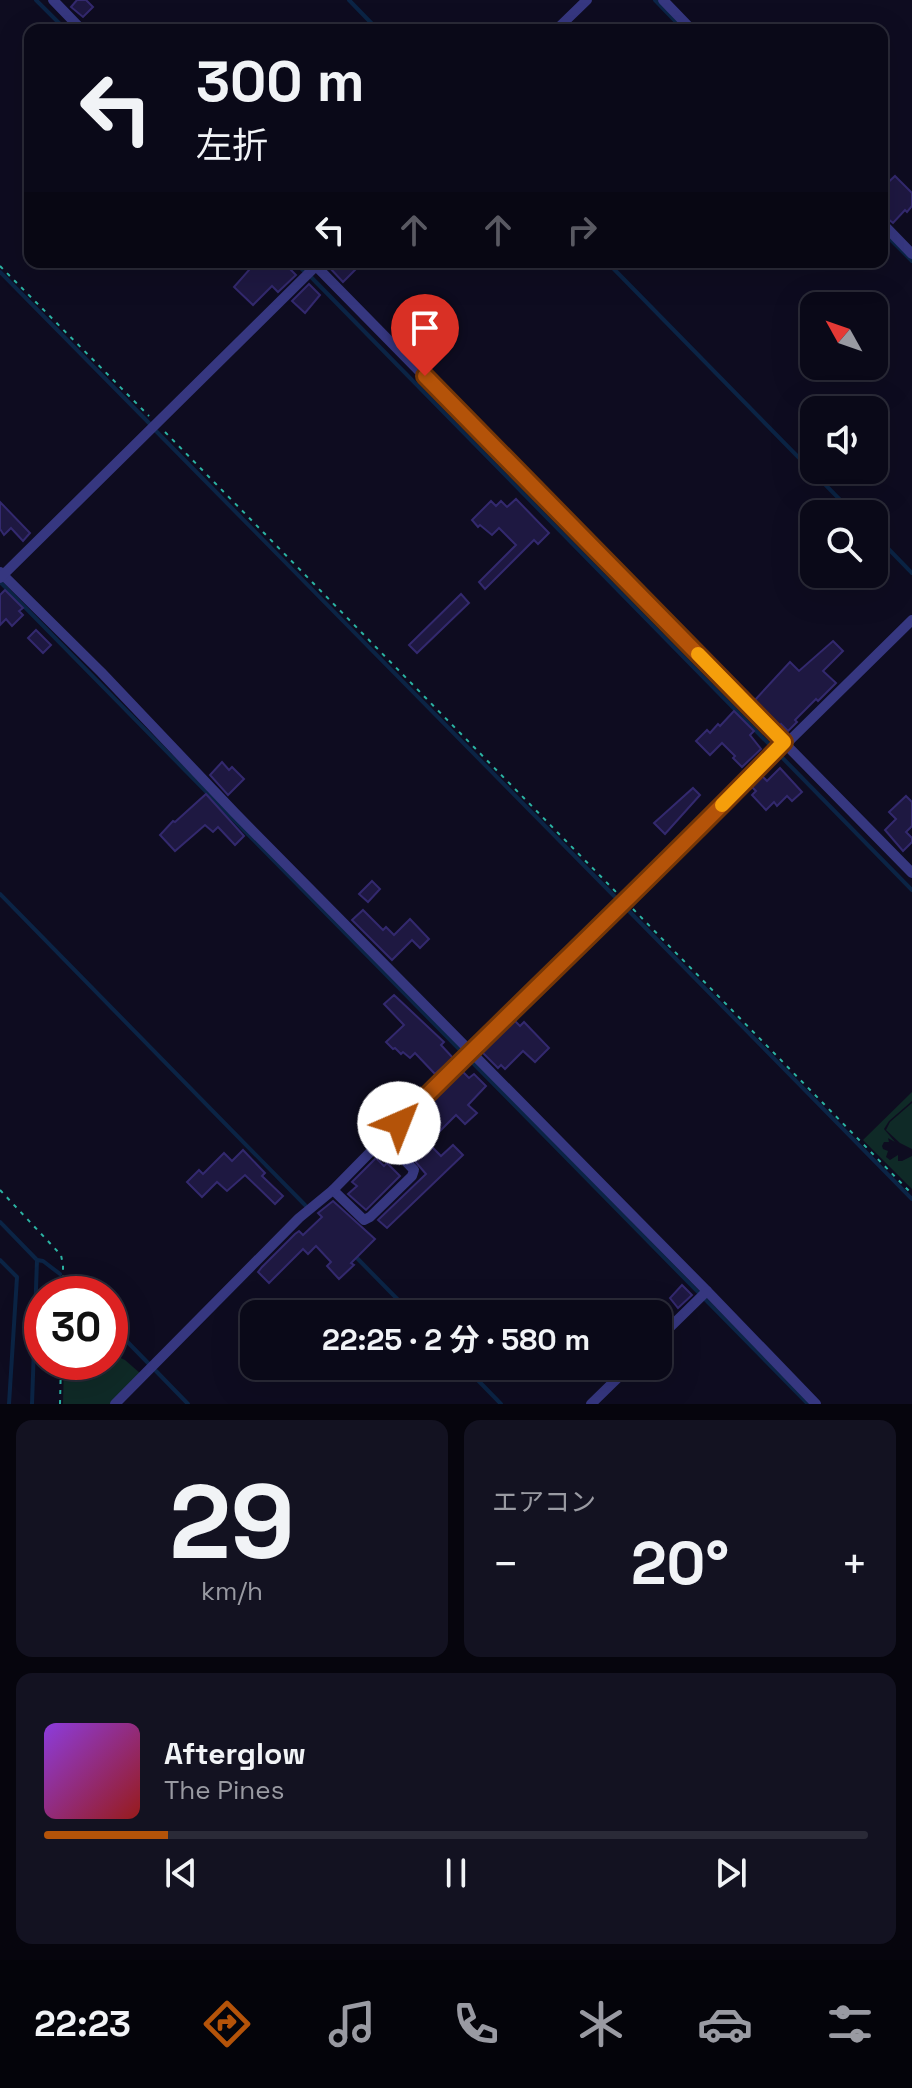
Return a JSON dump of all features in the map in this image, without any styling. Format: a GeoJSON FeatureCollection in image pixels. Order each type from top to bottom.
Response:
{"type":"FeatureCollection","features":[{"type":"Feature","properties":{"kind":"street"},"geometry":{"type":"LineString","coordinates":[[53,0],[76,24]]}},
{"type":"Feature","properties":{"kind":"street"},"geometry":{"type":"LineString","coordinates":[[562,24],[587,0]]}},
{"type":"Feature","properties":{"kind":"street"},"geometry":{"type":"LineString","coordinates":[[663,0],[686,24]]}},
{"type":"Feature","properties":{"kind":"street"},"geometry":{"type":"LineString","coordinates":[[888,229],[912,254]]}},
{"type":"Feature","properties":{"kind":"street"},"geometry":{"type":"LineString","coordinates":[[311,268],[157,424],[1,575],[101,672],[704,1294],[816,1404]]}},
{"type":"Feature","properties":{"kind":"street"},"geometry":{"type":"LineString","coordinates":[[321,268],[780,747],[912,873]]}},
{"type":"Feature","properties":{"kind":"street"},"geometry":{"type":"LineString","coordinates":[[115,1404],[299,1218],[333,1190],[470,1051],[525,1001],[912,620]]}},
{"type":"Feature","properties":{"kind":"street"},"geometry":{"type":"LineString","coordinates":[[333,1190],[364,1220],[412,1176],[414,1170],[384,1138]]}},
{"type":"Feature","properties":{"kind":"street"},"geometry":{"type":"LineString","coordinates":[[672,1325],[704,1294]]}},
{"type":"Feature","properties":{"kind":"street"},"geometry":{"type":"LineString","coordinates":[[591,1404],[616,1380]]}},
{"type":"Feature","properties":{"kind":"path"},"geometry":{"type":"LineString","coordinates":[[0,266],[912,1194]]}},
{"type":"Feature","properties":{"kind":"path"},"geometry":{"type":"LineString","coordinates":[[0,1190],[61,1255],[63,1276]]}},
{"type":"Feature","properties":{"kind":"path"},"geometry":{"type":"LineString","coordinates":[[60,1404],[61,1380]]}},
{"type":"Feature","properties":{"kind":"green space"},"geometry":{"type":"Polygon","coordinates":[[[912,1092],[912,1101],[884,1129],[895,1142],[888,1138],[889,1142],[884,1142],[882,1146],[888,1151],[886,1157],[890,1160],[898,1155],[898,1161],[912,1156],[912,1189],[863,1140],[912,1092]]]}},
{"type":"Feature","properties":{"kind":"green space"},"geometry":{"type":"Polygon","coordinates":[[[912,1103],[912,1149],[886,1130],[890,1122],[912,1103]]]}},
{"type":"Feature","properties":{"kind":"green space"},"geometry":{"type":"Polygon","coordinates":[[[128,1363],[141,1374],[110,1404],[63,1404],[64,1380],[128,1380],[128,1363]]]}},
{"type":"Feature","properties":{"kind":"building"},"geometry":{"type":"Polygon","coordinates":[[[77,0],[86,0],[93,7],[83,17],[71,7],[77,0]]]}},
{"type":"Feature","properties":{"kind":"building"},"geometry":{"type":"Polygon","coordinates":[[[895,176],[912,193],[912,206],[893,223],[888,219],[888,182],[895,176]]]}},
{"type":"Feature","properties":{"kind":"building"},"geometry":{"type":"Polygon","coordinates":[[[251,268],[289,268],[296,275],[278,292],[272,286],[253,305],[234,287],[251,268]]]}},
{"type":"Feature","properties":{"kind":"building"},"geometry":{"type":"Polygon","coordinates":[[[330,268],[357,268],[343,282],[330,268]]]}},
{"type":"Feature","properties":{"kind":"building"},"geometry":{"type":"Polygon","coordinates":[[[309,284],[320,295],[305,313],[292,301],[309,284]]]}},
{"type":"Feature","properties":{"kind":"building"},"geometry":{"type":"Polygon","coordinates":[[[516,499],[549,533],[538,544],[534,540],[485,589],[479,582],[516,545],[499,528],[492,535],[472,520],[491,501],[496,506],[501,501],[507,507],[516,499]]]}},
{"type":"Feature","properties":{"kind":"building"},"geometry":{"type":"Polygon","coordinates":[[[0,502],[30,533],[23,541],[11,528],[4,535],[0,529],[0,502]]]}},
{"type":"Feature","properties":{"kind":"building"},"geometry":{"type":"Polygon","coordinates":[[[5,590],[23,608],[19,611],[23,615],[12,626],[6,619],[0,625],[0,595],[5,590]]]}},
{"type":"Feature","properties":{"kind":"building"},"geometry":{"type":"Polygon","coordinates":[[[461,594],[469,603],[417,653],[409,645],[461,594]]]}},
{"type":"Feature","properties":{"kind":"building"},"geometry":{"type":"Polygon","coordinates":[[[36,630],[51,645],[43,653],[28,638],[36,630]]]}},
{"type":"Feature","properties":{"kind":"building"},"geometry":{"type":"Polygon","coordinates":[[[833,641],[843,651],[823,671],[836,683],[795,720],[797,722],[788,731],[781,724],[779,726],[754,701],[790,662],[799,671],[833,641]]]}},
{"type":"Feature","properties":{"kind":"building"},"geometry":{"type":"Polygon","coordinates":[[[734,711],[754,731],[750,735],[761,749],[742,767],[722,743],[710,755],[696,741],[707,730],[710,733],[718,724],[720,726],[734,711]]]}},
{"type":"Feature","properties":{"kind":"building"},"geometry":{"type":"Polygon","coordinates":[[[222,762],[244,779],[228,795],[210,775],[222,762]]]}},
{"type":"Feature","properties":{"kind":"building"},"geometry":{"type":"Polygon","coordinates":[[[780,768],[802,792],[792,801],[787,796],[777,806],[774,802],[766,810],[752,795],[756,791],[751,786],[762,776],[767,781],[780,768]]]}},
{"type":"Feature","properties":{"kind":"building"},"geometry":{"type":"Polygon","coordinates":[[[693,788],[700,795],[665,834],[654,823],[693,788]]]}},
{"type":"Feature","properties":{"kind":"building"},"geometry":{"type":"Polygon","coordinates":[[[206,794],[244,836],[235,845],[218,827],[213,832],[205,825],[175,851],[160,835],[206,794]]]}},
{"type":"Feature","properties":{"kind":"building"},"geometry":{"type":"Polygon","coordinates":[[[906,796],[912,802],[912,826],[906,832],[912,842],[903,851],[885,830],[896,819],[889,812],[906,796]]]}},
{"type":"Feature","properties":{"kind":"building"},"geometry":{"type":"Polygon","coordinates":[[[372,881],[380,889],[368,902],[359,894],[372,881]]]}},
{"type":"Feature","properties":{"kind":"building"},"geometry":{"type":"Polygon","coordinates":[[[363,910],[383,930],[386,927],[394,935],[410,919],[429,939],[420,948],[412,940],[392,960],[352,920],[363,910]]]}},
{"type":"Feature","properties":{"kind":"building"},"geometry":{"type":"Polygon","coordinates":[[[394,995],[444,1042],[441,1045],[453,1058],[435,1074],[415,1053],[410,1058],[386,1042],[404,1025],[384,1004],[394,995]]]}},
{"type":"Feature","properties":{"kind":"building"},"geometry":{"type":"Polygon","coordinates":[[[514,1020],[520,1026],[524,1022],[549,1048],[535,1062],[523,1051],[505,1069],[501,1065],[498,1068],[482,1052],[514,1020]]]}},
{"type":"Feature","properties":{"kind":"building"},"geometry":{"type":"Polygon","coordinates":[[[462,1071],[469,1078],[474,1074],[486,1086],[468,1105],[477,1113],[465,1124],[456,1115],[428,1143],[441,1156],[453,1145],[463,1155],[387,1228],[378,1220],[426,1174],[396,1139],[462,1071]]]}},
{"type":"Feature","properties":{"kind":"building"},"geometry":{"type":"Polygon","coordinates":[[[243,1150],[265,1173],[262,1176],[283,1196],[275,1204],[245,1175],[227,1191],[217,1182],[202,1197],[187,1182],[199,1170],[203,1174],[224,1153],[232,1161],[243,1150]]]}},
{"type":"Feature","properties":{"kind":"building"},"geometry":{"type":"Polygon","coordinates":[[[376,1158],[384,1166],[387,1163],[400,1176],[366,1210],[348,1194],[357,1186],[352,1182],[376,1158]]]}},
{"type":"Feature","properties":{"kind":"building"},"geometry":{"type":"Polygon","coordinates":[[[333,1201],[375,1239],[339,1279],[327,1266],[331,1262],[316,1246],[308,1254],[303,1249],[269,1283],[258,1272],[295,1234],[299,1231],[303,1235],[322,1217],[318,1213],[333,1201]]]}},
{"type":"Feature","properties":{"kind":"building"},"geometry":{"type":"Polygon","coordinates":[[[682,1285],[692,1295],[678,1308],[670,1298],[682,1285]]]}},
{"type":"Feature","properties":{"kind":"waterway"},"geometry":{"type":"LineString","coordinates":[[36,0],[60,24]]}},
{"type":"Feature","properties":{"kind":"waterway"},"geometry":{"type":"LineString","coordinates":[[349,0],[372,24]]}},
{"type":"Feature","properties":{"kind":"waterway"},"geometry":{"type":"LineString","coordinates":[[655,0],[678,24]]}},
{"type":"Feature","properties":{"kind":"waterway"},"geometry":{"type":"LineString","coordinates":[[888,237],[912,261]]}},
{"type":"Feature","properties":{"kind":"waterway"},"geometry":{"type":"LineString","coordinates":[[301,268],[305,272]]}},
{"type":"Feature","properties":{"kind":"waterway"},"geometry":{"type":"LineString","coordinates":[[613,268],[840,500]]}},
{"type":"Feature","properties":{"kind":"waterway"},"geometry":{"type":"LineString","coordinates":[[0,272],[150,424]]}},
{"type":"Feature","properties":{"kind":"waterway"},"geometry":{"type":"LineString","coordinates":[[311,277],[912,890]]}},
{"type":"Feature","properties":{"kind":"waterway"},"geometry":{"type":"LineString","coordinates":[[156,431],[619,901]]}},
{"type":"Feature","properties":{"kind":"waterway"},"geometry":{"type":"LineString","coordinates":[[888,548],[912,573]]}},
{"type":"Feature","properties":{"kind":"waterway"},"geometry":{"type":"LineString","coordinates":[[0,582],[462,1052]]}},
{"type":"Feature","properties":{"kind":"waterway"},"geometry":{"type":"LineString","coordinates":[[0,894],[305,1205]]}},
{"type":"Feature","properties":{"kind":"waterway"},"geometry":{"type":"LineString","coordinates":[[625,907],[912,1199]]}},
{"type":"Feature","properties":{"kind":"waterway"},"geometry":{"type":"LineString","coordinates":[[471,1061],[808,1404]]}},
{"type":"Feature","properties":{"kind":"waterway"},"geometry":{"type":"LineString","coordinates":[[0,1222],[37,1260],[32,1404]]}},
{"type":"Feature","properties":{"kind":"waterway"},"geometry":{"type":"LineString","coordinates":[[353,1254],[398,1300]]}},
{"type":"Feature","properties":{"kind":"waterway"},"geometry":{"type":"LineString","coordinates":[[0,1260],[17,1277],[9,1404]]}},
{"type":"Feature","properties":{"kind":"waterway"},"geometry":{"type":"LineString","coordinates":[[37,1260],[60,1274]]}},
{"type":"Feature","properties":{"kind":"waterway"},"geometry":{"type":"LineString","coordinates":[[128,1342],[149,1364]]}},
{"type":"Feature","properties":{"kind":"waterway"},"geometry":{"type":"LineString","coordinates":[[156,1371],[188,1404]]}},
{"type":"Feature","properties":{"kind":"waterway"},"geometry":{"type":"LineString","coordinates":[[478,1380],[501,1404]]}},
{"type":"Feature","properties":{"kind":"slow traffic"},"geometry":{"type":"LineString","coordinates":[[698,654],[784,742],[722,805]]}},
{"type":"Feature","properties":{"kind":"route"},"geometry":{"type":"LineString","coordinates":[[399,1123],[626,902],[784,742],[425,376]]}}]}
